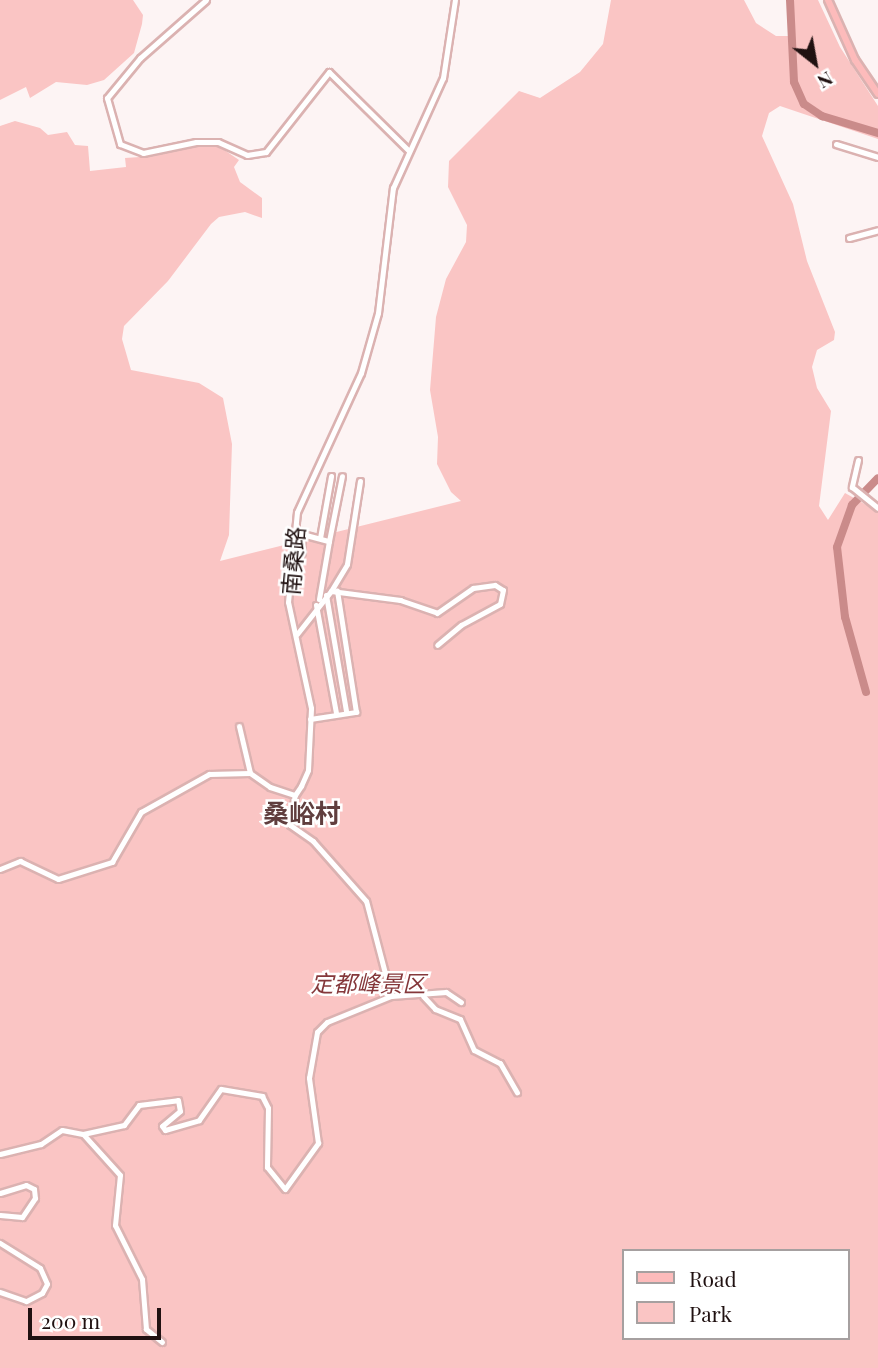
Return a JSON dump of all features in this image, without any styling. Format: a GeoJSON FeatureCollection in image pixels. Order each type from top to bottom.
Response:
{"type":"FeatureCollection","features":[{"type":"Feature","properties":{"kind":"main road"},"geometry":{"type":"LineString","coordinates":[[828,0],[860,70],[878,94]]}},
{"type":"Feature","properties":{"kind":"street"},"geometry":{"type":"LineString","coordinates":[[206,0],[140,58],[107,98],[120,144],[143,153],[196,142],[218,142],[247,155],[266,152],[328,72],[408,150]]}},
{"type":"Feature","properties":{"kind":"street","name":"南桑路"},"geometry":{"type":"LineString","coordinates":[[391,996],[366,901],[313,841],[290,825],[295,795],[307,770],[310,719],[288,602],[300,503],[351,398],[376,322],[393,188],[443,78],[455,0]]}},
{"type":"Feature","properties":{"kind":"street"},"geometry":{"type":"LineString","coordinates":[[836,144],[878,157]]}},
{"type":"Feature","properties":{"kind":"street"},"geometry":{"type":"LineString","coordinates":[[849,238],[878,230]]}},
{"type":"Feature","properties":{"kind":"street"},"geometry":{"type":"LineString","coordinates":[[858,460],[852,480],[855,490],[878,508]]}},
{"type":"Feature","properties":{"kind":"street"},"geometry":{"type":"LineString","coordinates":[[320,538],[331,476]]}},
{"type":"Feature","properties":{"kind":"street"},"geometry":{"type":"LineString","coordinates":[[336,713],[318,603],[342,476]]}},
{"type":"Feature","properties":{"kind":"street"},"geometry":{"type":"LineString","coordinates":[[296,634],[318,603],[331,592],[346,564],[360,481]]}},
{"type":"Feature","properties":{"kind":"street"},"geometry":{"type":"LineString","coordinates":[[291,570],[302,552],[302,534],[329,541]]}},
{"type":"Feature","properties":{"kind":"street"},"geometry":{"type":"LineString","coordinates":[[331,592],[400,600],[437,613],[473,588],[488,585],[503,590],[500,604],[461,625],[437,645]]}},
{"type":"Feature","properties":{"kind":"street"},"geometry":{"type":"LineString","coordinates":[[310,719],[346,710],[356,712],[331,592]]}},
{"type":"Feature","properties":{"kind":"street"},"geometry":{"type":"LineString","coordinates":[[331,592],[346,710]]}},
{"type":"Feature","properties":{"kind":"street"},"geometry":{"type":"LineString","coordinates":[[239,726],[250,772]]}},
{"type":"Feature","properties":{"kind":"street"},"geometry":{"type":"LineString","coordinates":[[0,869],[20,861],[58,879],[90,872],[111,862],[135,821],[150,805],[209,774],[250,772],[270,787],[295,795]]}},
{"type":"Feature","properties":{"kind":"street"},"geometry":{"type":"LineString","coordinates":[[0,1154],[41,1144],[62,1130],[83,1134],[124,1125],[139,1105],[178,1100],[180,1111],[162,1126],[165,1130],[199,1120],[221,1089],[262,1096],[268,1108],[267,1167],[285,1189],[318,1143],[309,1078],[317,1032],[327,1022],[391,996],[414,992],[423,996],[435,1009],[458,1017],[474,1050],[500,1063],[517,1093]]}},
{"type":"Feature","properties":{"kind":"street"},"geometry":{"type":"LineString","coordinates":[[423,996],[446,992],[461,1002]]}},
{"type":"Feature","properties":{"kind":"street"},"geometry":{"type":"LineString","coordinates":[[83,1134],[120,1175],[115,1225],[142,1279],[146,1329],[162,1342]]}},
{"type":"Feature","properties":{"kind":"street"},"geometry":{"type":"LineString","coordinates":[[0,1193],[26,1185],[34,1189],[35,1198],[22,1217],[0,1215]]}},
{"type":"Feature","properties":{"kind":"street"},"geometry":{"type":"LineString","coordinates":[[0,1243],[40,1268],[47,1284],[42,1293],[26,1301],[0,1292]]}},
{"type":"Feature","properties":{"kind":"green space"},"geometry":{"type":"Polygon","coordinates":[[[0,0],[133,0],[143,15],[134,53],[104,80],[87,85],[56,82],[30,98],[26,87],[0,100],[0,0]]]}},
{"type":"Feature","properties":{"kind":"green space","name":"定都峰景区"},"geometry":{"type":"Polygon","coordinates":[[[611,0],[744,0],[756,23],[776,36],[792,36],[793,0],[818,0],[840,47],[878,106],[878,139],[780,106],[769,113],[762,136],[793,204],[807,261],[835,332],[834,340],[817,350],[812,367],[817,388],[831,411],[819,506],[828,520],[845,493],[870,507],[878,501],[878,1368],[0,1368],[0,126],[15,121],[40,128],[48,135],[67,132],[75,145],[88,146],[90,171],[126,167],[125,158],[155,156],[194,144],[217,145],[239,160],[234,167],[240,182],[262,198],[262,218],[245,212],[219,217],[211,224],[168,281],[124,326],[122,339],[131,370],[199,383],[223,398],[232,444],[229,535],[220,561],[461,501],[451,492],[437,464],[438,437],[430,390],[436,317],[446,279],[466,242],[467,225],[448,187],[449,161],[519,91],[540,98],[580,72],[603,44],[611,0]]]}},
{"type":"Feature","properties":{"kind":"waterway"},"geometry":{"type":"LineString","coordinates":[[790,0],[794,82],[804,104],[822,116],[878,133]]}},
{"type":"Feature","properties":{"kind":"waterway"},"geometry":{"type":"LineString","coordinates":[[866,692],[845,617],[837,547],[852,505],[878,478]]}},
{"type":"Feature","properties":{"kind":"district","name":"桑峪村"},"geometry":{"type":"Point","coordinates":[302,813]}}]}
